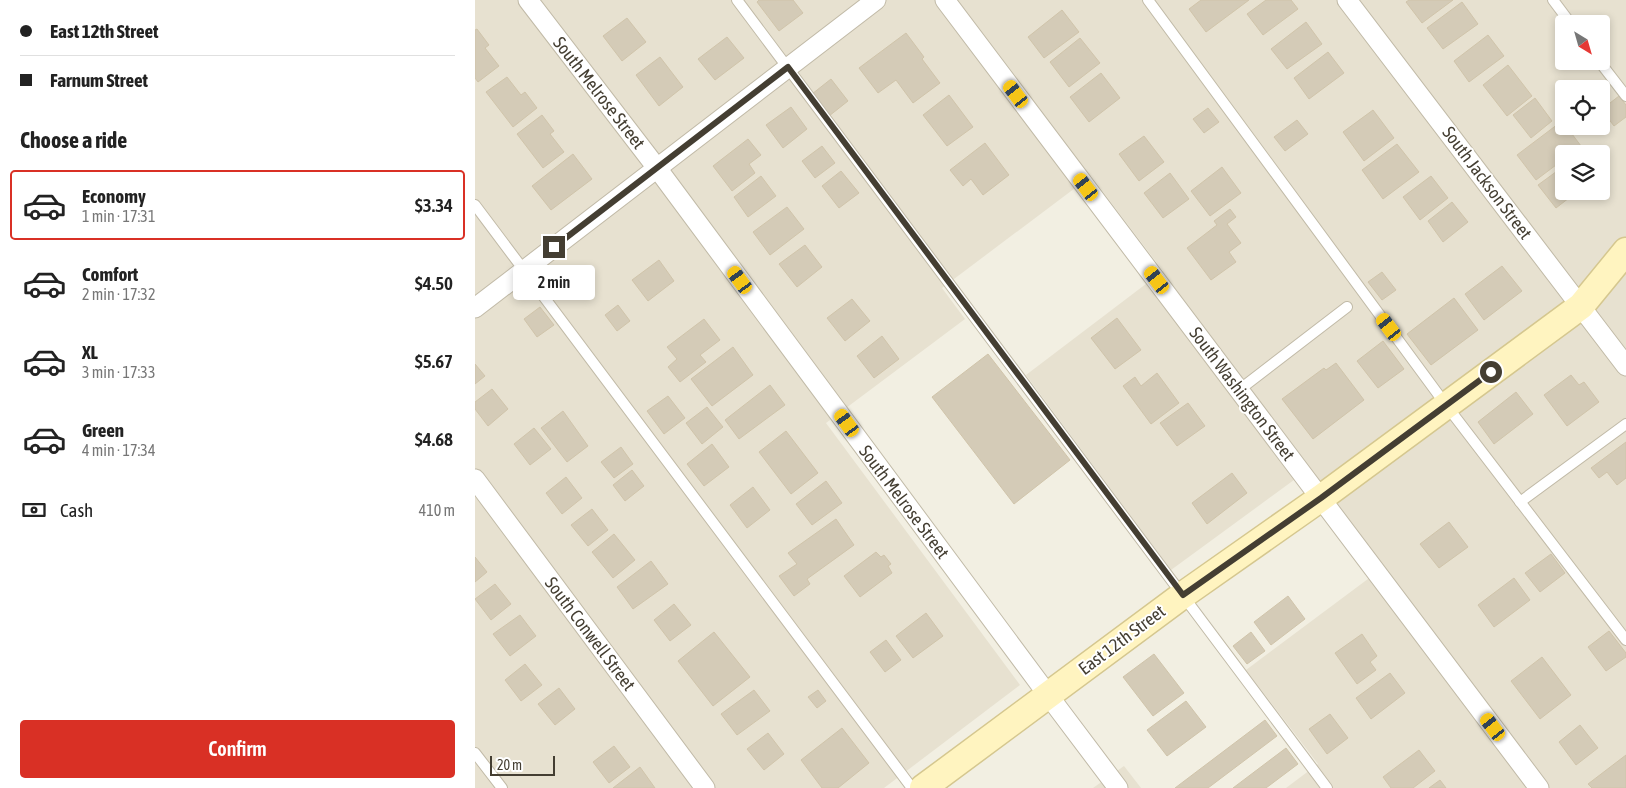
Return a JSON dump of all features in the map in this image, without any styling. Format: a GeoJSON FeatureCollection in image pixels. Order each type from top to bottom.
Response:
{"type":"FeatureCollection","features":[{"type":"Feature","properties":{"kind":"street","name":"South Melrose Street"},"geometry":{"type":"LineString","coordinates":[[528,0],[657,168],[1118,788]]}},
{"type":"Feature","properties":{"kind":"street"},"geometry":{"type":"LineString","coordinates":[[475,308],[876,0]]}},
{"type":"Feature","properties":{"kind":"street","name":"South Washington Street"},"geometry":{"type":"LineString","coordinates":[[945,0],[1539,788]]}},
{"type":"Feature","properties":{"kind":"street","name":"South Jackson Street"},"geometry":{"type":"LineString","coordinates":[[1347,0],[1626,366]]}},
{"type":"Feature","properties":{"kind":"street","name":"East 12th Street"},"geometry":{"type":"LineString","coordinates":[[923,788],[1183,595],[1321,498],[1581,306],[1626,251]]}},
{"type":"Feature","properties":{"kind":"street","name":"South Conwell Street"},"geometry":{"type":"LineString","coordinates":[[475,479],[705,788]]}},
{"type":"Feature","properties":{"kind":"lane"},"geometry":{"type":"LineString","coordinates":[[737,0],[1327,788]]}},
{"type":"Feature","properties":{"kind":"lane"},"geometry":{"type":"LineString","coordinates":[[1148,0],[1446,405],[1626,640]]}},
{"type":"Feature","properties":{"kind":"lane"},"geometry":{"type":"LineString","coordinates":[[1553,0],[1564,15]]}},
{"type":"Feature","properties":{"kind":"lane"},"geometry":{"type":"LineString","coordinates":[[1606,70],[1626,96]]}},
{"type":"Feature","properties":{"kind":"lane"},"geometry":{"type":"LineString","coordinates":[[475,205],[912,788]]}},
{"type":"Feature","properties":{"kind":"lane"},"geometry":{"type":"LineString","coordinates":[[1239,390],[1347,308]]}},
{"type":"Feature","properties":{"kind":"lane"},"geometry":{"type":"LineString","coordinates":[[1520,502],[1626,424]]}},
{"type":"Feature","properties":{"kind":"lane"},"geometry":{"type":"LineString","coordinates":[[475,753],[502,788]]}},
{"type":"Feature","properties":{"kind":"shaded area"},"geometry":{"type":"Polygon","coordinates":[[[475,0],[1626,0],[1626,788],[1286,788],[1318,764],[1246,670],[1384,567],[1309,469],[1171,570],[1026,375],[1163,271],[1091,176],[942,288],[965,319],[826,423],[1020,685],[884,788],[475,788],[475,0]]]}},
{"type":"Feature","properties":{"kind":"shaded area"},"geometry":{"type":"Polygon","coordinates":[[[1124,766],[1141,788],[1093,788],[1124,766]]]}},
{"type":"Feature","properties":{"kind":"building"},"geometry":{"type":"Polygon","coordinates":[[[759,0],[793,0],[803,13],[779,31],[757,2],[759,0]]]}},
{"type":"Feature","properties":{"kind":"building"},"geometry":{"type":"Polygon","coordinates":[[[1201,0],[1249,0],[1206,32],[1189,9],[1201,0]]]}},
{"type":"Feature","properties":{"kind":"building"},"geometry":{"type":"Polygon","coordinates":[[[1266,0],[1291,0],[1298,9],[1263,35],[1247,14],[1266,0]]]}},
{"type":"Feature","properties":{"kind":"building"},"geometry":{"type":"Polygon","coordinates":[[[1409,0],[1453,0],[1422,23],[1406,2],[1409,0]]]}},
{"type":"Feature","properties":{"kind":"building"},"geometry":{"type":"Polygon","coordinates":[[[1462,2],[1478,24],[1443,49],[1427,28],[1462,2]]]}},
{"type":"Feature","properties":{"kind":"building"},"geometry":{"type":"Polygon","coordinates":[[[1062,10],[1079,32],[1044,58],[1028,37],[1062,10]]]}},
{"type":"Feature","properties":{"kind":"building"},"geometry":{"type":"Polygon","coordinates":[[[627,18],[646,42],[622,61],[603,36],[627,18]]]}},
{"type":"Feature","properties":{"kind":"building"},"geometry":{"type":"Polygon","coordinates":[[[1306,22],[1322,44],[1287,69],[1271,49],[1306,22]]]}},
{"type":"Feature","properties":{"kind":"building"},"geometry":{"type":"Polygon","coordinates":[[[477,29],[489,45],[485,48],[499,66],[478,82],[475,78],[475,30],[477,29]]]}},
{"type":"Feature","properties":{"kind":"building"},"geometry":{"type":"Polygon","coordinates":[[[906,33],[940,83],[913,103],[896,80],[878,93],[859,68],[906,33]]]}},
{"type":"Feature","properties":{"kind":"building"},"geometry":{"type":"Polygon","coordinates":[[[1488,35],[1504,56],[1469,82],[1454,61],[1488,35]]]}},
{"type":"Feature","properties":{"kind":"building"},"geometry":{"type":"Polygon","coordinates":[[[727,37],[744,58],[715,80],[698,59],[727,37]]]}},
{"type":"Feature","properties":{"kind":"building"},"geometry":{"type":"Polygon","coordinates":[[[1080,38],[1100,63],[1069,87],[1050,62],[1080,38]]]}},
{"type":"Feature","properties":{"kind":"building"},"geometry":{"type":"Polygon","coordinates":[[[1328,52],[1344,73],[1309,99],[1294,78],[1328,52]]]}},
{"type":"Feature","properties":{"kind":"building"},"geometry":{"type":"Polygon","coordinates":[[[660,57],[683,87],[659,106],[636,75],[660,57]]]}},
{"type":"Feature","properties":{"kind":"building"},"geometry":{"type":"Polygon","coordinates":[[[1508,65],[1532,96],[1507,116],[1483,85],[1508,65]]]}},
{"type":"Feature","properties":{"kind":"building"},"geometry":{"type":"Polygon","coordinates":[[[1101,73],[1120,98],[1089,122],[1070,97],[1101,73]]]}},
{"type":"Feature","properties":{"kind":"building"},"geometry":{"type":"Polygon","coordinates":[[[507,77],[521,95],[525,92],[537,108],[513,127],[486,92],[507,77]]]}},
{"type":"Feature","properties":{"kind":"building"},"geometry":{"type":"Polygon","coordinates":[[[831,79],[848,101],[829,116],[812,94],[831,79]]]}},
{"type":"Feature","properties":{"kind":"building"},"geometry":{"type":"Polygon","coordinates":[[[949,95],[973,127],[947,146],[923,115],[949,95]]]}},
{"type":"Feature","properties":{"kind":"building"},"geometry":{"type":"Polygon","coordinates":[[[1619,96],[1626,105],[1626,117],[1614,126],[1610,121],[1610,103],[1619,96]]]}},
{"type":"Feature","properties":{"kind":"building"},"geometry":{"type":"Polygon","coordinates":[[[1535,98],[1552,121],[1531,138],[1513,115],[1535,98]]]}},
{"type":"Feature","properties":{"kind":"building"},"geometry":{"type":"Polygon","coordinates":[[[791,107],[807,129],[783,148],[766,125],[791,107]]]}},
{"type":"Feature","properties":{"kind":"building"},"geometry":{"type":"Polygon","coordinates":[[[1208,108],[1219,122],[1204,133],[1193,119],[1208,108]]]}},
{"type":"Feature","properties":{"kind":"building"},"geometry":{"type":"Polygon","coordinates":[[[1373,110],[1394,138],[1364,161],[1343,132],[1373,110]]]}},
{"type":"Feature","properties":{"kind":"building"},"geometry":{"type":"Polygon","coordinates":[[[542,115],[554,131],[550,134],[564,152],[543,168],[517,134],[542,115]]]}},
{"type":"Feature","properties":{"kind":"building"},"geometry":{"type":"Polygon","coordinates":[[[1297,120],[1308,134],[1285,151],[1274,137],[1297,120]]]}},
{"type":"Feature","properties":{"kind":"building"},"geometry":{"type":"Polygon","coordinates":[[[1555,126],[1555,135],[1573,135],[1580,145],[1555,145],[1555,166],[1536,180],[1517,155],[1555,126]]]}},
{"type":"Feature","properties":{"kind":"building"},"geometry":{"type":"Polygon","coordinates":[[[1144,136],[1164,162],[1139,181],[1119,154],[1144,136]]]}},
{"type":"Feature","properties":{"kind":"building"},"geometry":{"type":"Polygon","coordinates":[[[748,139],[761,155],[749,164],[755,173],[732,191],[713,166],[748,139]]]}},
{"type":"Feature","properties":{"kind":"building"},"geometry":{"type":"Polygon","coordinates":[[[985,143],[1009,175],[983,195],[971,179],[963,186],[950,170],[985,143]]]}},
{"type":"Feature","properties":{"kind":"building"},"geometry":{"type":"Polygon","coordinates":[[[1397,144],[1419,172],[1383,199],[1362,170],[1397,144]]]}},
{"type":"Feature","properties":{"kind":"building"},"geometry":{"type":"Polygon","coordinates":[[[822,146],[835,163],[815,178],[802,161],[822,146]]]}},
{"type":"Feature","properties":{"kind":"building"},"geometry":{"type":"Polygon","coordinates":[[[573,154],[592,179],[551,210],[532,186],[573,154]]]}},
{"type":"Feature","properties":{"kind":"building"},"geometry":{"type":"Polygon","coordinates":[[[1222,167],[1241,193],[1210,216],[1191,191],[1222,167]]]}},
{"type":"Feature","properties":{"kind":"building"},"geometry":{"type":"Polygon","coordinates":[[[841,171],[859,193],[839,208],[822,186],[841,171]]]}},
{"type":"Feature","properties":{"kind":"building"},"geometry":{"type":"Polygon","coordinates":[[[1170,173],[1189,199],[1163,218],[1144,193],[1170,173]]]}},
{"type":"Feature","properties":{"kind":"building"},"geometry":{"type":"Polygon","coordinates":[[[1555,173],[1555,200],[1566,200],[1556,208],[1538,185],[1555,173]]]}},
{"type":"Feature","properties":{"kind":"building"},"geometry":{"type":"Polygon","coordinates":[[[761,176],[776,196],[748,217],[734,197],[761,176]]]}},
{"type":"Feature","properties":{"kind":"building"},"geometry":{"type":"Polygon","coordinates":[[[1431,176],[1448,198],[1420,220],[1403,197],[1431,176]]]}},
{"type":"Feature","properties":{"kind":"building"},"geometry":{"type":"Polygon","coordinates":[[[1452,202],[1468,222],[1443,242],[1428,221],[1452,202]]]}},
{"type":"Feature","properties":{"kind":"building"},"geometry":{"type":"Polygon","coordinates":[[[787,207],[804,229],[770,255],[753,232],[787,207]]]}},
{"type":"Feature","properties":{"kind":"building"},"geometry":{"type":"Polygon","coordinates":[[[1230,209],[1236,217],[1227,224],[1241,243],[1229,252],[1236,262],[1211,280],[1187,248],[1217,225],[1214,221],[1230,209]]]}},
{"type":"Feature","properties":{"kind":"building"},"geometry":{"type":"Polygon","coordinates":[[[805,245],[822,267],[797,287],[779,264],[805,245]]]}},
{"type":"Feature","properties":{"kind":"building"},"geometry":{"type":"Polygon","coordinates":[[[659,260],[674,281],[648,301],[632,280],[659,260]]]}},
{"type":"Feature","properties":{"kind":"building"},"geometry":{"type":"Polygon","coordinates":[[[1502,266],[1522,291],[1484,320],[1465,294],[1502,266]]]}},
{"type":"Feature","properties":{"kind":"building"},"geometry":{"type":"Polygon","coordinates":[[[1382,272],[1396,290],[1382,300],[1368,282],[1382,272]]]}},
{"type":"Feature","properties":{"kind":"building"},"geometry":{"type":"Polygon","coordinates":[[[1454,298],[1478,330],[1431,365],[1407,334],[1454,298]]]}},
{"type":"Feature","properties":{"kind":"building"},"geometry":{"type":"Polygon","coordinates":[[[852,299],[870,321],[845,341],[827,318],[852,299]]]}},
{"type":"Feature","properties":{"kind":"building"},"geometry":{"type":"Polygon","coordinates":[[[618,305],[630,321],[617,331],[605,315],[618,305]]]}},
{"type":"Feature","properties":{"kind":"building"},"geometry":{"type":"Polygon","coordinates":[[[540,307],[554,325],[537,337],[524,319],[540,307]]]}},
{"type":"Feature","properties":{"kind":"building"},"geometry":{"type":"Polygon","coordinates":[[[1117,318],[1141,350],[1115,369],[1091,338],[1117,318]]]}},
{"type":"Feature","properties":{"kind":"building"},"geometry":{"type":"Polygon","coordinates":[[[704,319],[720,340],[700,355],[706,362],[680,382],[668,367],[677,359],[667,347],[704,319]]]}},
{"type":"Feature","properties":{"kind":"building"},"geometry":{"type":"Polygon","coordinates":[[[882,336],[899,359],[874,378],[857,356],[882,336]]]}},
{"type":"Feature","properties":{"kind":"building"},"geometry":{"type":"Polygon","coordinates":[[[1383,341],[1404,369],[1378,388],[1357,361],[1383,341]]]}},
{"type":"Feature","properties":{"kind":"building"},"geometry":{"type":"Polygon","coordinates":[[[733,347],[753,375],[712,406],[691,379],[733,347]]]}},
{"type":"Feature","properties":{"kind":"building"},"geometry":{"type":"Polygon","coordinates":[[[988,354],[1070,460],[1014,504],[932,397],[988,354]]]}},
{"type":"Feature","properties":{"kind":"building"},"geometry":{"type":"Polygon","coordinates":[[[1336,363],[1364,400],[1313,439],[1282,399],[1324,368],[1326,370],[1336,363]]]}},
{"type":"Feature","properties":{"kind":"building"},"geometry":{"type":"Polygon","coordinates":[[[475,364],[485,376],[475,384],[475,364]]]}},
{"type":"Feature","properties":{"kind":"building"},"geometry":{"type":"Polygon","coordinates":[[[1157,373],[1179,403],[1151,424],[1123,386],[1135,377],[1141,386],[1157,373]]]}},
{"type":"Feature","properties":{"kind":"building"},"geometry":{"type":"Polygon","coordinates":[[[1571,375],[1579,385],[1584,382],[1599,402],[1567,426],[1544,395],[1571,375]]]}},
{"type":"Feature","properties":{"kind":"building"},"geometry":{"type":"Polygon","coordinates":[[[770,385],[785,405],[739,439],[725,420],[770,385]]]}},
{"type":"Feature","properties":{"kind":"building"},"geometry":{"type":"Polygon","coordinates":[[[492,389],[508,409],[488,426],[475,409],[475,402],[492,389]]]}},
{"type":"Feature","properties":{"kind":"building"},"geometry":{"type":"Polygon","coordinates":[[[1516,392],[1533,414],[1494,444],[1478,422],[1516,392]]]}},
{"type":"Feature","properties":{"kind":"building"},"geometry":{"type":"Polygon","coordinates":[[[668,396],[685,418],[664,434],[647,411],[668,396]]]}},
{"type":"Feature","properties":{"kind":"building"},"geometry":{"type":"Polygon","coordinates":[[[1188,403],[1205,426],[1177,446],[1160,423],[1188,403]]]}},
{"type":"Feature","properties":{"kind":"building"},"geometry":{"type":"Polygon","coordinates":[[[707,407],[723,427],[702,444],[686,423],[707,407]]]}},
{"type":"Feature","properties":{"kind":"building"},"geometry":{"type":"Polygon","coordinates":[[[563,411],[588,446],[567,462],[541,428],[563,411]]]}},
{"type":"Feature","properties":{"kind":"building"},"geometry":{"type":"Polygon","coordinates":[[[534,428],[551,449],[530,465],[514,444],[534,428]]]}},
{"type":"Feature","properties":{"kind":"building"},"geometry":{"type":"Polygon","coordinates":[[[786,431],[818,473],[791,494],[759,452],[786,431]]]}},
{"type":"Feature","properties":{"kind":"building"},"geometry":{"type":"Polygon","coordinates":[[[1626,442],[1626,478],[1617,485],[1607,472],[1599,478],[1591,468],[1626,442]]]}},
{"type":"Feature","properties":{"kind":"building"},"geometry":{"type":"Polygon","coordinates":[[[712,444],[729,467],[704,486],[687,464],[712,444]]]}},
{"type":"Feature","properties":{"kind":"building"},"geometry":{"type":"Polygon","coordinates":[[[621,447],[633,464],[614,478],[601,462],[621,447]]]}},
{"type":"Feature","properties":{"kind":"building"},"geometry":{"type":"Polygon","coordinates":[[[632,470],[644,486],[625,501],[613,485],[632,470]]]}},
{"type":"Feature","properties":{"kind":"building"},"geometry":{"type":"Polygon","coordinates":[[[1232,473],[1247,493],[1207,524],[1192,503],[1232,473]]]}},
{"type":"Feature","properties":{"kind":"building"},"geometry":{"type":"Polygon","coordinates":[[[566,477],[582,498],[562,514],[546,493],[566,477]]]}},
{"type":"Feature","properties":{"kind":"building"},"geometry":{"type":"Polygon","coordinates":[[[826,481],[842,503],[812,525],[796,504],[826,481]]]}},
{"type":"Feature","properties":{"kind":"building"},"geometry":{"type":"Polygon","coordinates":[[[753,487],[770,510],[747,528],[730,505],[753,487]]]}},
{"type":"Feature","properties":{"kind":"building"},"geometry":{"type":"Polygon","coordinates":[[[592,509],[608,530],[588,546],[571,525],[592,509]]]}},
{"type":"Feature","properties":{"kind":"building"},"geometry":{"type":"Polygon","coordinates":[[[836,519],[854,545],[807,579],[810,584],[794,596],[779,576],[797,564],[788,553],[836,519]]]}},
{"type":"Feature","properties":{"kind":"building"},"geometry":{"type":"Polygon","coordinates":[[[1449,522],[1468,547],[1439,568],[1420,544],[1449,522]]]}},
{"type":"Feature","properties":{"kind":"building"},"geometry":{"type":"Polygon","coordinates":[[[614,534],[635,560],[613,578],[592,552],[614,534]]]}},
{"type":"Feature","properties":{"kind":"building"},"geometry":{"type":"Polygon","coordinates":[[[876,552],[881,557],[884,555],[891,564],[888,566],[892,573],[860,597],[844,576],[876,552]]]}},
{"type":"Feature","properties":{"kind":"building"},"geometry":{"type":"Polygon","coordinates":[[[1551,554],[1565,573],[1540,592],[1525,573],[1551,554]]]}},
{"type":"Feature","properties":{"kind":"building"},"geometry":{"type":"Polygon","coordinates":[[[475,557],[487,572],[475,582],[475,557]]]}},
{"type":"Feature","properties":{"kind":"building"},"geometry":{"type":"Polygon","coordinates":[[[651,561],[668,584],[633,609],[617,587],[651,561]]]}},
{"type":"Feature","properties":{"kind":"building"},"geometry":{"type":"Polygon","coordinates":[[[1514,578],[1530,600],[1494,627],[1478,605],[1514,578]]]}},
{"type":"Feature","properties":{"kind":"building"},"geometry":{"type":"Polygon","coordinates":[[[495,584],[511,604],[491,620],[475,599],[495,584]]]}},
{"type":"Feature","properties":{"kind":"building"},"geometry":{"type":"Polygon","coordinates":[[[1288,596],[1305,619],[1271,645],[1254,622],[1288,596]]]}},
{"type":"Feature","properties":{"kind":"building"},"geometry":{"type":"Polygon","coordinates":[[[674,604],[691,625],[670,641],[654,620],[674,604]]]}},
{"type":"Feature","properties":{"kind":"building"},"geometry":{"type":"Polygon","coordinates":[[[926,613],[943,636],[913,658],[896,636],[926,613]]]}},
{"type":"Feature","properties":{"kind":"building"},"geometry":{"type":"Polygon","coordinates":[[[520,615],[536,636],[510,656],[493,634],[520,615]]]}},
{"type":"Feature","properties":{"kind":"building"},"geometry":{"type":"Polygon","coordinates":[[[1609,631],[1626,653],[1626,657],[1606,671],[1588,647],[1609,631]]]}},
{"type":"Feature","properties":{"kind":"building"},"geometry":{"type":"Polygon","coordinates":[[[714,632],[750,677],[713,706],[678,661],[714,632]]]}},
{"type":"Feature","properties":{"kind":"building"},"geometry":{"type":"Polygon","coordinates":[[[1251,632],[1265,651],[1247,664],[1233,646],[1251,632]]]}},
{"type":"Feature","properties":{"kind":"building"},"geometry":{"type":"Polygon","coordinates":[[[1362,634],[1377,656],[1370,662],[1376,670],[1357,684],[1335,653],[1362,634]]]}},
{"type":"Feature","properties":{"kind":"building"},"geometry":{"type":"Polygon","coordinates":[[[886,640],[901,660],[885,672],[870,652],[886,640]]]}},
{"type":"Feature","properties":{"kind":"building"},"geometry":{"type":"Polygon","coordinates":[[[1154,654],[1184,693],[1153,716],[1123,677],[1154,654]]]}},
{"type":"Feature","properties":{"kind":"building"},"geometry":{"type":"Polygon","coordinates":[[[1542,657],[1571,695],[1540,719],[1511,681],[1542,657]]]}},
{"type":"Feature","properties":{"kind":"building"},"geometry":{"type":"Polygon","coordinates":[[[525,664],[542,685],[521,701],[505,680],[525,664]]]}},
{"type":"Feature","properties":{"kind":"building"},"geometry":{"type":"Polygon","coordinates":[[[1390,673],[1405,693],[1371,719],[1356,698],[1390,673]]]}},
{"type":"Feature","properties":{"kind":"building"},"geometry":{"type":"Polygon","coordinates":[[[559,688],[575,709],[555,725],[538,704],[559,688]]]}},
{"type":"Feature","properties":{"kind":"building"},"geometry":{"type":"Polygon","coordinates":[[[754,690],[770,711],[737,735],[721,714],[754,690]]]}},
{"type":"Feature","properties":{"kind":"building"},"geometry":{"type":"Polygon","coordinates":[[[818,690],[826,701],[817,708],[808,697],[818,690]]]}},
{"type":"Feature","properties":{"kind":"building"},"geometry":{"type":"Polygon","coordinates":[[[1186,701],[1206,727],[1167,756],[1147,730],[1186,701]]]}},
{"type":"Feature","properties":{"kind":"building"},"geometry":{"type":"Polygon","coordinates":[[[1330,714],[1348,738],[1327,754],[1309,729],[1330,714]]]}},
{"type":"Feature","properties":{"kind":"building"},"geometry":{"type":"Polygon","coordinates":[[[1265,720],[1277,736],[1208,788],[1175,788],[1265,720]]]}},
{"type":"Feature","properties":{"kind":"building"},"geometry":{"type":"Polygon","coordinates":[[[1580,725],[1598,748],[1576,765],[1559,742],[1580,725]]]}},
{"type":"Feature","properties":{"kind":"building"},"geometry":{"type":"Polygon","coordinates":[[[842,728],[869,763],[838,788],[822,788],[801,760],[842,728]]]}},
{"type":"Feature","properties":{"kind":"building"},"geometry":{"type":"Polygon","coordinates":[[[768,733],[784,754],[764,770],[747,749],[768,733]]]}},
{"type":"Feature","properties":{"kind":"building"},"geometry":{"type":"Polygon","coordinates":[[[614,746],[630,767],[609,783],[593,762],[614,746]]]}},
{"type":"Feature","properties":{"kind":"building"},"geometry":{"type":"Polygon","coordinates":[[[1286,748],[1298,764],[1266,788],[1233,788],[1286,748]]]}},
{"type":"Feature","properties":{"kind":"building"},"geometry":{"type":"Polygon","coordinates":[[[1419,750],[1435,771],[1413,788],[1391,788],[1383,777],[1419,750]]]}},
{"type":"Feature","properties":{"kind":"building"},"geometry":{"type":"Polygon","coordinates":[[[1626,755],[1626,788],[1592,788],[1588,784],[1626,755]]]}},
{"type":"Feature","properties":{"kind":"building"},"geometry":{"type":"Polygon","coordinates":[[[640,767],[655,788],[613,788],[640,767]]]}},
{"type":"Feature","properties":{"kind":"building"},"geometry":{"type":"Polygon","coordinates":[[[1440,780],[1446,788],[1429,788],[1440,780]]]}},
{"type":"Feature","properties":{"kind":"route"},"geometry":{"type":"LineString","coordinates":[[554,247],[788,67],[1183,595],[1321,498],[1491,372]]}}]}
